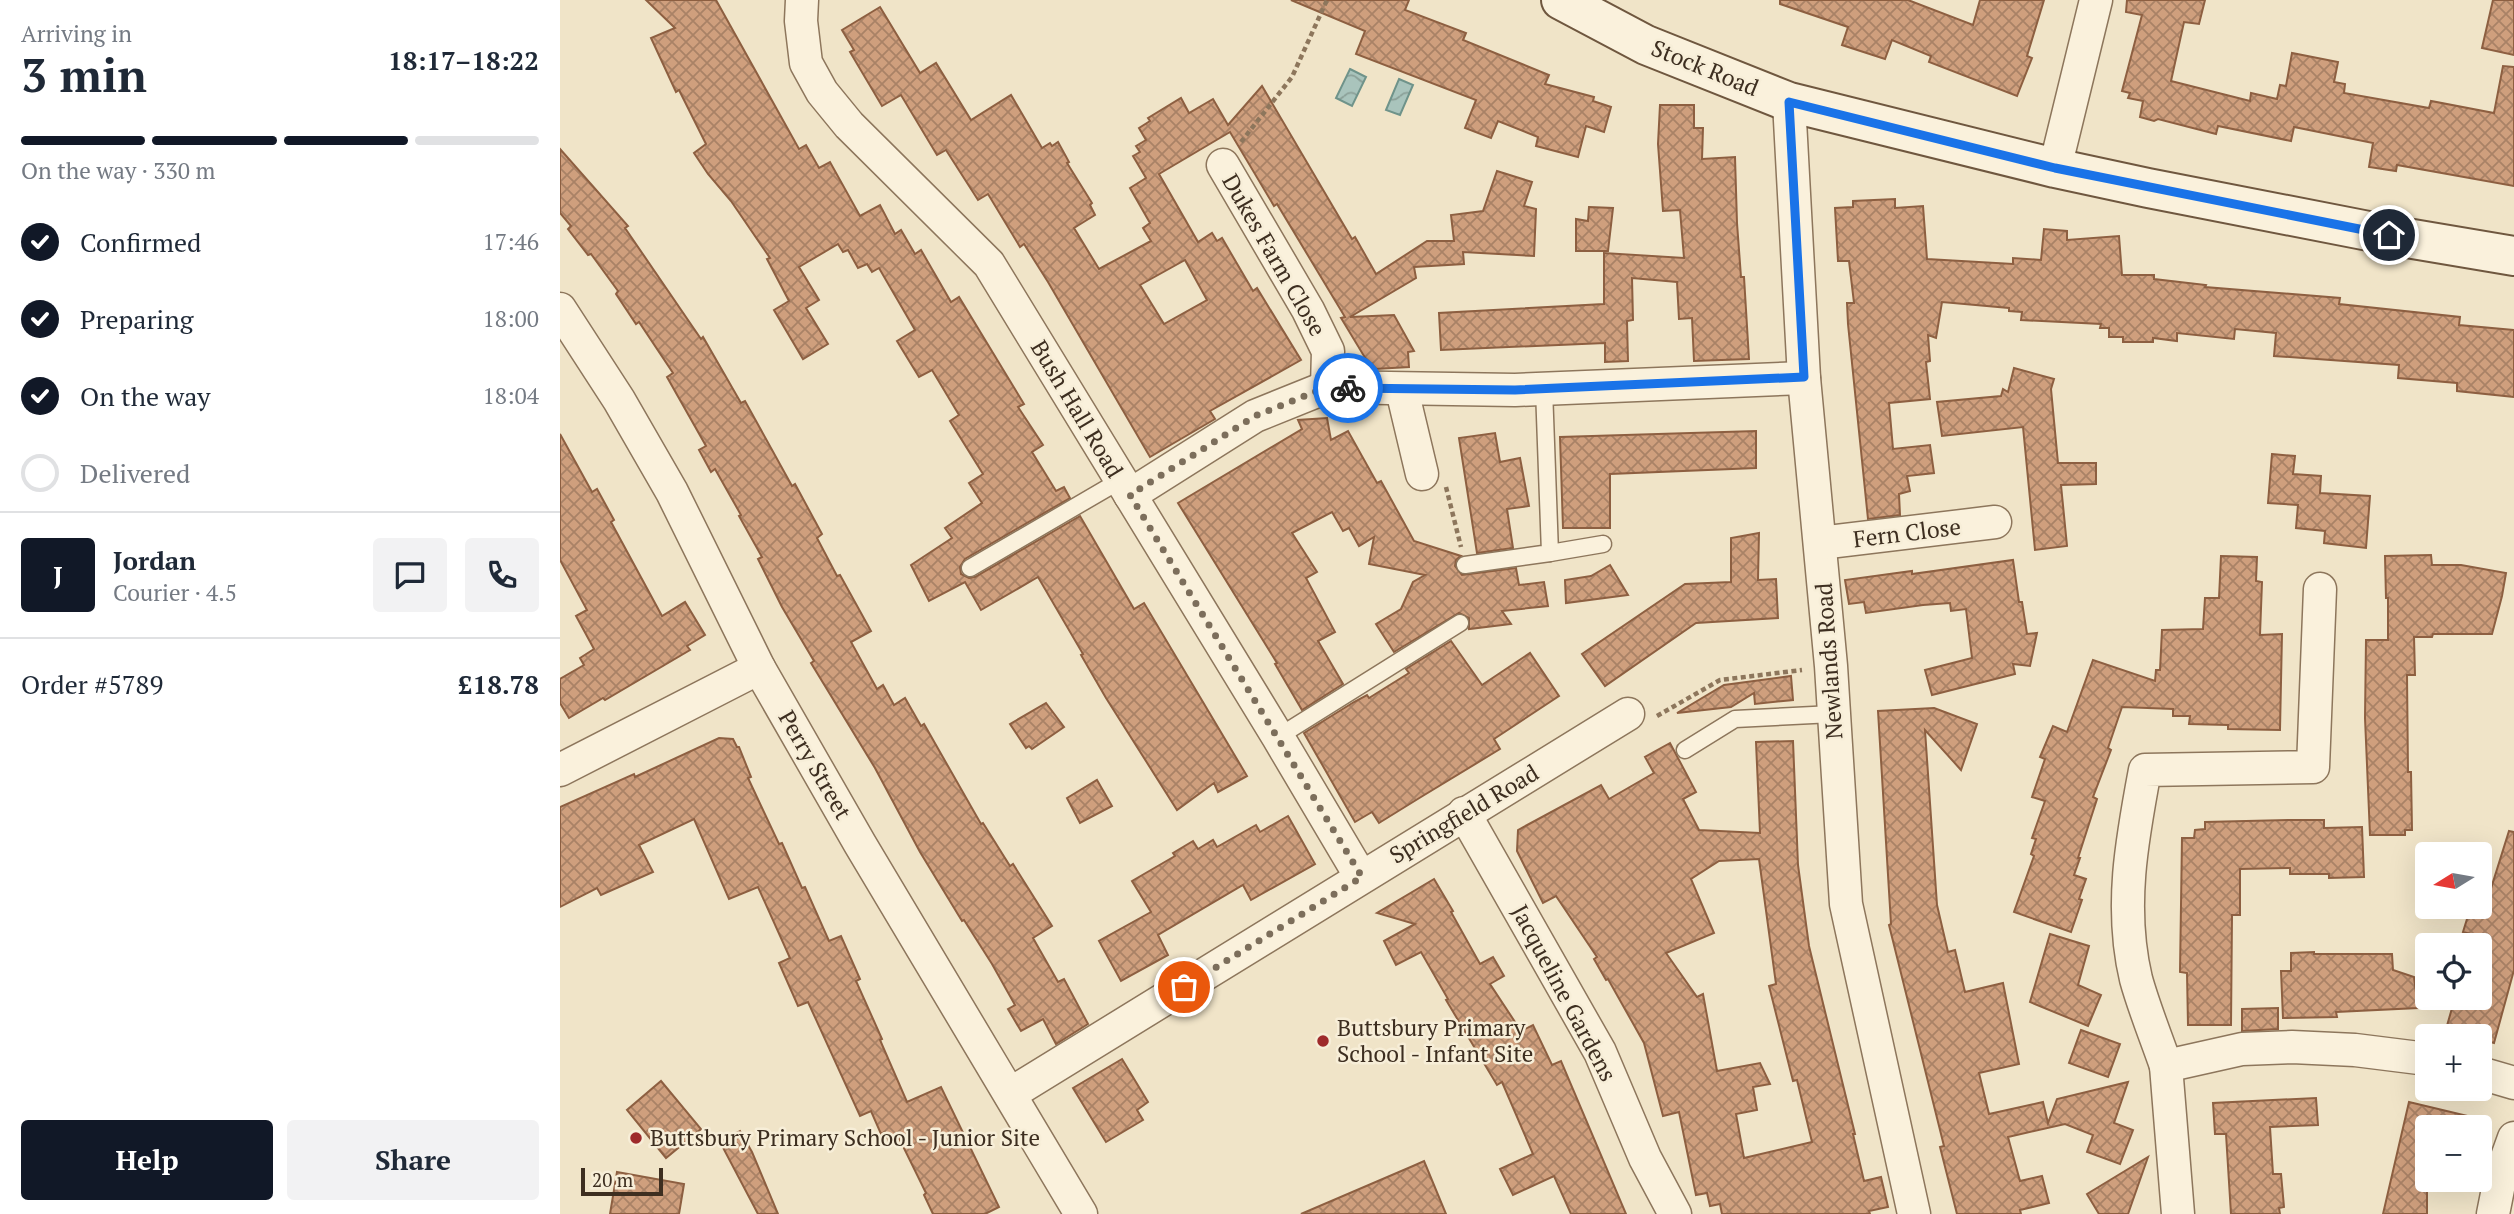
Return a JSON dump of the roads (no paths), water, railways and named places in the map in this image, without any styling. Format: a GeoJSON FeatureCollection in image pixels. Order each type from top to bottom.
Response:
{"type":"FeatureCollection","features":[{"type":"Feature","properties":{"kind":"main road","name":"Stock Road"},"geometry":{"type":"LineString","coordinates":[[1561,0],[1646,45],[1789,102],[2055,168],[2389,235],[2514,256]]}},
{"type":"Feature","properties":{"kind":"street","name":"Bush Hall Road"},"geometry":{"type":"LineString","coordinates":[[802,0],[801,22],[806,63],[822,92],[849,125],[989,264],[1362,877]]}},
{"type":"Feature","properties":{"kind":"street"},"geometry":{"type":"LineString","coordinates":[[2055,168],[2096,0]]}},
{"type":"Feature","properties":{"kind":"street","name":"Newlands Road"},"geometry":{"type":"LineString","coordinates":[[1789,102],[1804,377],[1831,666],[1846,904],[1914,1214]]}},
{"type":"Feature","properties":{"kind":"street","name":"Dukes Farm Close"},"geometry":{"type":"LineString","coordinates":[[1223,165],[1308,310],[1328,351],[1327,387]]}},
{"type":"Feature","properties":{"kind":"street","name":"Perry Street"},"geometry":{"type":"LineString","coordinates":[[560,310],[620,400],[671,492],[759,668],[860,844],[1081,1214]]}},
{"type":"Feature","properties":{"kind":"street"},"geometry":{"type":"LineString","coordinates":[[1125,487],[1255,416],[1327,387],[1402,390],[1544,389],[1804,377]]}},
{"type":"Feature","properties":{"kind":"street"},"geometry":{"type":"LineString","coordinates":[[1402,390],[1422,474]]}},
{"type":"Feature","properties":{"kind":"street","name":"Fern Close"},"geometry":{"type":"LineString","coordinates":[[1820,543],[1995,523]]}},
{"type":"Feature","properties":{"kind":"street"},"geometry":{"type":"LineString","coordinates":[[2178,1214],[2166,1066],[2137,981],[2127,912],[2132,845],[2145,770],[2313,767],[2319,589]]}},
{"type":"Feature","properties":{"kind":"street"},"geometry":{"type":"LineString","coordinates":[[560,770],[759,668]]}},
{"type":"Feature","properties":{"kind":"street","name":"Springfield Road"},"geometry":{"type":"LineString","coordinates":[[1010,1094],[1628,714]]}},
{"type":"Feature","properties":{"kind":"street","name":"Jacqueline Gardens"},"geometry":{"type":"LineString","coordinates":[[1464,813],[1600,1052],[1645,1158],[1675,1214]]}},
{"type":"Feature","properties":{"kind":"street"},"geometry":{"type":"LineString","coordinates":[[2166,1066],[2242,1049],[2355,1050],[2415,1058]]}},
{"type":"Feature","properties":{"kind":"street"},"geometry":{"type":"LineString","coordinates":[[2492,1077],[2514,1083]]}},
{"type":"Feature","properties":{"kind":"street"},"geometry":{"type":"LineString","coordinates":[[2493,1214],[2501,1174],[2514,1138]]}},
{"type":"Feature","properties":{"kind":"lane"},"geometry":{"type":"LineString","coordinates":[[1544,389],[1550,554]]}},
{"type":"Feature","properties":{"kind":"lane"},"geometry":{"type":"LineString","coordinates":[[970,568],[1125,487]]}},
{"type":"Feature","properties":{"kind":"lane"},"geometry":{"type":"LineString","coordinates":[[1465,565],[1603,544]]}},
{"type":"Feature","properties":{"kind":"lane"},"geometry":{"type":"LineString","coordinates":[[1278,737],[1460,624]]}},
{"type":"Feature","properties":{"kind":"lane"},"geometry":{"type":"LineString","coordinates":[[1685,750],[1735,719],[1833,714]]}},
{"type":"Feature","properties":{"kind":"water"},"geometry":{"type":"Polygon","coordinates":[[[1350,69],[1366,77],[1352,106],[1336,98],[1350,69]]]}},
{"type":"Feature","properties":{"kind":"water"},"geometry":{"type":"Polygon","coordinates":[[[1399,79],[1413,85],[1400,115],[1386,110],[1399,79]]]}},
{"type":"Feature","properties":{"kind":"place","name":"Buttsbury Primary School - Infant Site"},"geometry":{"type":"Point","coordinates":[1323,1041]}},
{"type":"Feature","properties":{"kind":"place","name":"Buttsbury Primary School - Junior Site"},"geometry":{"type":"Point","coordinates":[636,1138]}}]}
